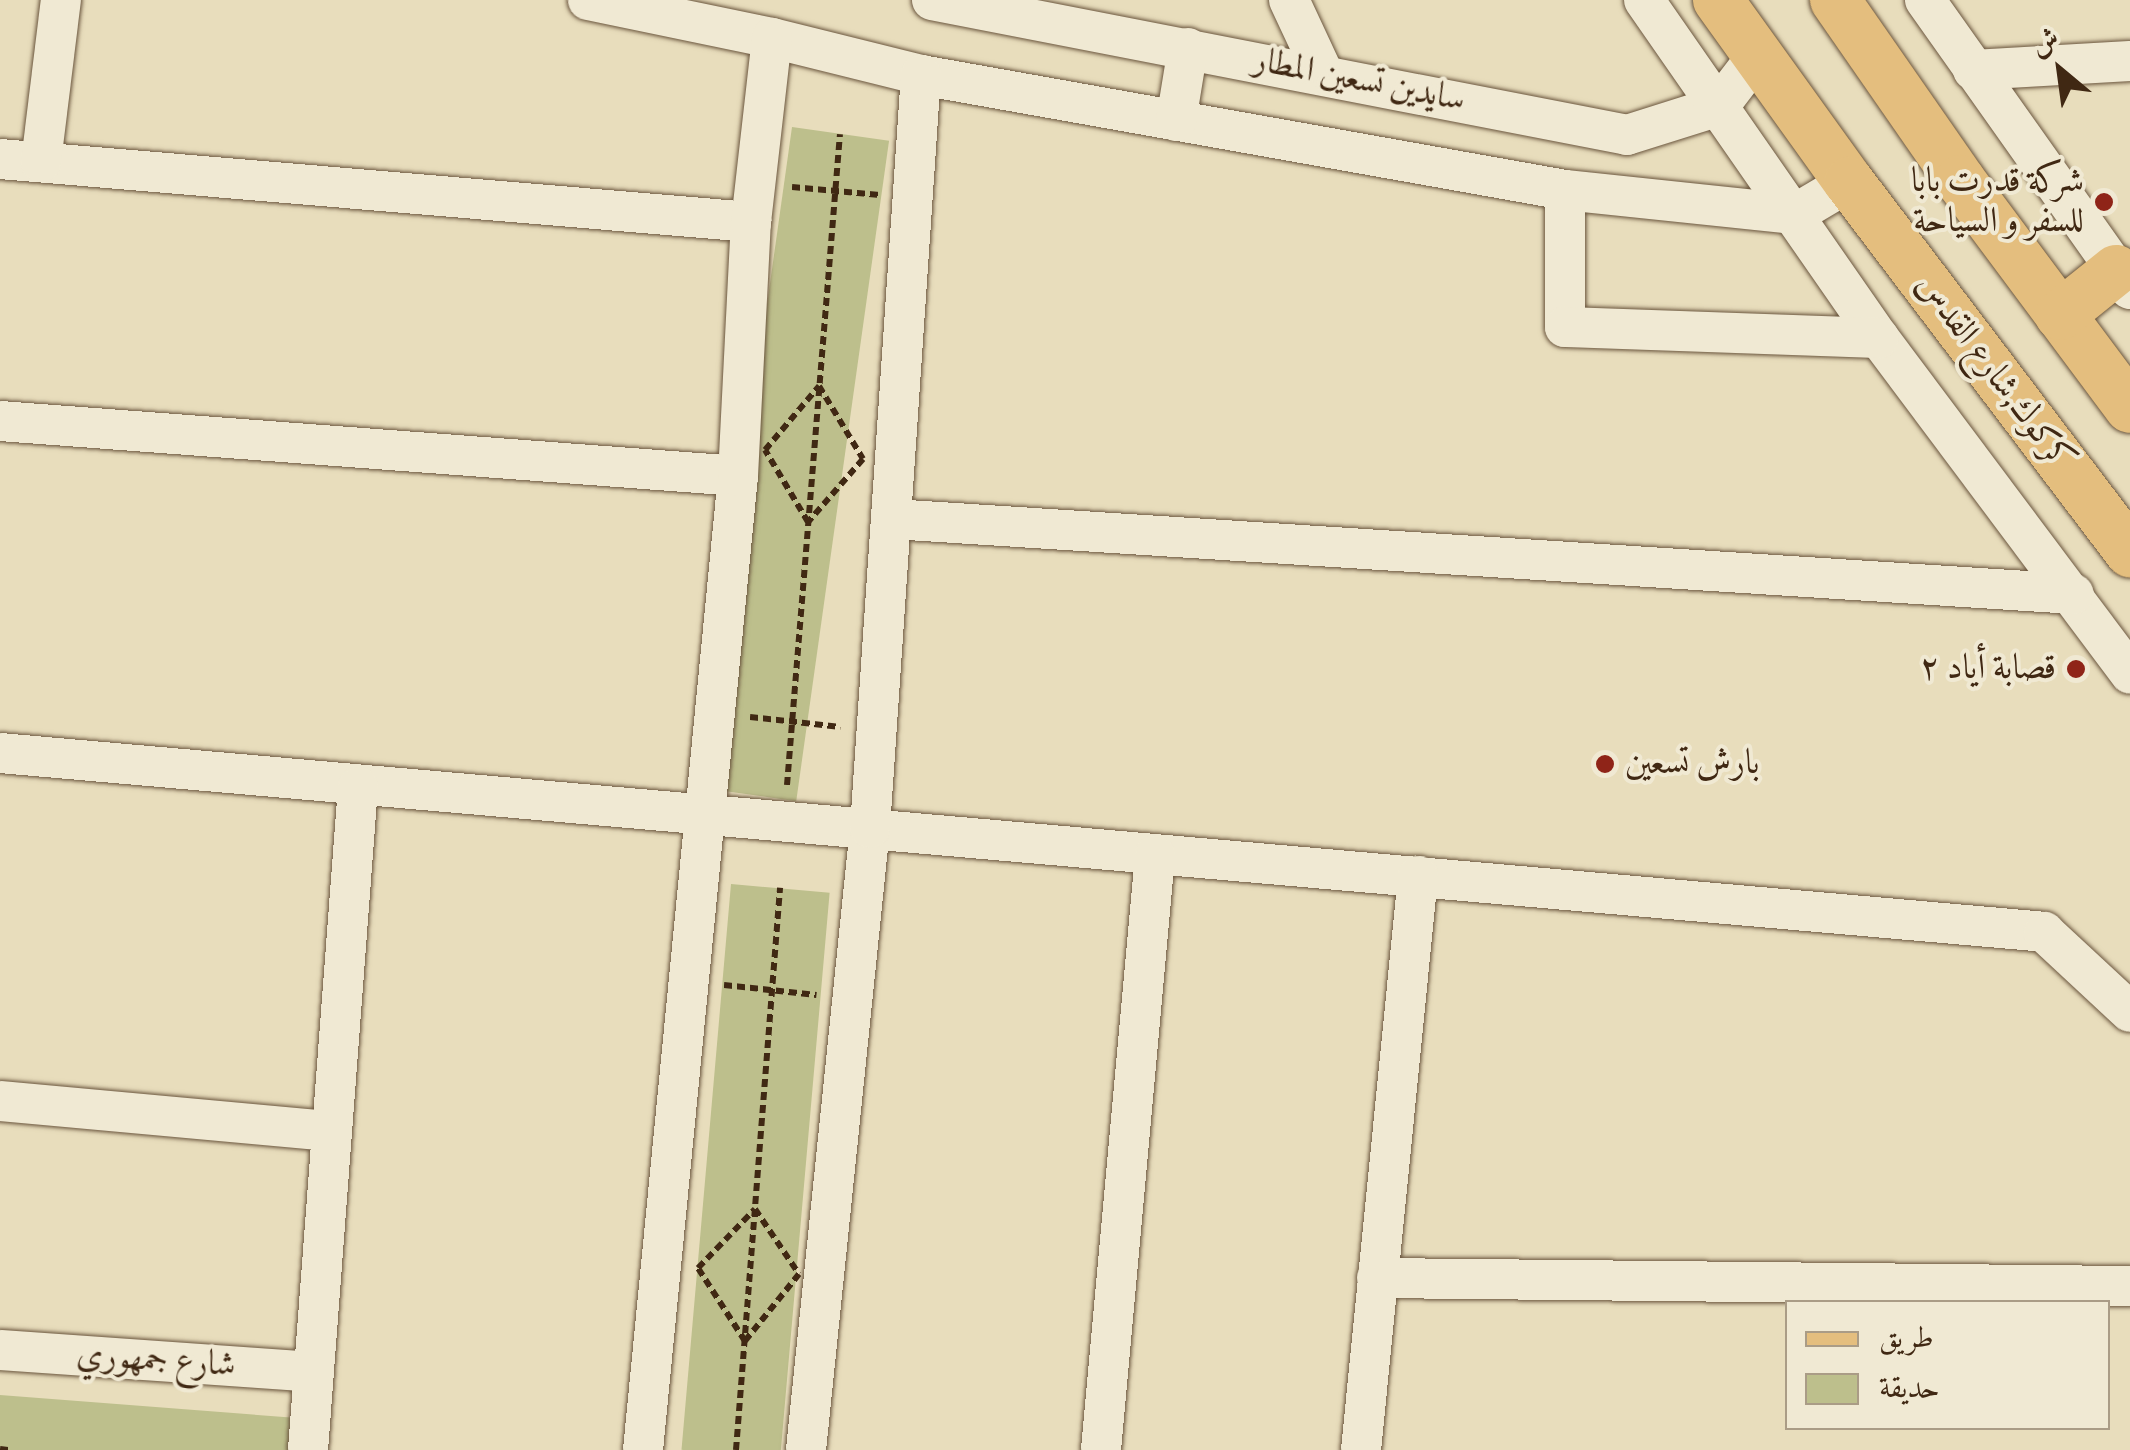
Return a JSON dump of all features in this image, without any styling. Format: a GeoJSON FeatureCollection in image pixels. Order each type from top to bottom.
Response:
{"type":"FeatureCollection","features":[{"type":"Feature","properties":{"kind":"main road","name":"كركوك,شارع القدس"},"geometry":{"type":"LineString","coordinates":[[1718,0],[1849,182],[2130,552]]}},
{"type":"Feature","properties":{"kind":"main road"},"geometry":{"type":"LineString","coordinates":[[1835,0],[2130,408]]}},
{"type":"Feature","properties":{"kind":"main road"},"geometry":{"type":"LineString","coordinates":[[2060,315],[2123,280]]}},
{"type":"Feature","properties":{"kind":"street"},"geometry":{"type":"LineString","coordinates":[[41,162],[60,0]]}},
{"type":"Feature","properties":{"kind":"street"},"geometry":{"type":"LineString","coordinates":[[588,0],[772,38],[921,75],[1565,190],[1795,214],[1849,182]]}},
{"type":"Feature","properties":{"kind":"street","name":"سايدين تسعين المطار"},"geometry":{"type":"LineString","coordinates":[[932,0],[1628,135],[1719,106]]}},
{"type":"Feature","properties":{"kind":"street"},"geometry":{"type":"LineString","coordinates":[[1289,0],[1323,73]]}},
{"type":"Feature","properties":{"kind":"street"},"geometry":{"type":"LineString","coordinates":[[1644,0],[1879,338],[2130,673]]}},
{"type":"Feature","properties":{"kind":"street"},"geometry":{"type":"LineString","coordinates":[[1925,0],[2123,280]]}},
{"type":"Feature","properties":{"kind":"street"},"geometry":{"type":"LineString","coordinates":[[643,1450],[708,812],[738,476],[751,222],[772,38]]}},
{"type":"Feature","properties":{"kind":"street"},"geometry":{"type":"LineString","coordinates":[[1176,121],[1188,48]]}},
{"type":"Feature","properties":{"kind":"street"},"geometry":{"type":"LineString","coordinates":[[1719,106],[1758,55]]}},
{"type":"Feature","properties":{"kind":"street"},"geometry":{"type":"LineString","coordinates":[[1973,70],[2130,61]]}},
{"type":"Feature","properties":{"kind":"street"},"geometry":{"type":"LineString","coordinates":[[806,1450],[870,828],[921,75]]}},
{"type":"Feature","properties":{"kind":"street"},"geometry":{"type":"LineString","coordinates":[[0,159],[751,222]]}},
{"type":"Feature","properties":{"kind":"street"},"geometry":{"type":"LineString","coordinates":[[1565,190],[1565,326],[1879,338]]}},
{"type":"Feature","properties":{"kind":"street"},"geometry":{"type":"LineString","coordinates":[[0,421],[738,476]]}},
{"type":"Feature","properties":{"kind":"street"},"geometry":{"type":"LineString","coordinates":[[892,519],[2074,594]]}},
{"type":"Feature","properties":{"kind":"street"},"geometry":{"type":"LineString","coordinates":[[0,753],[2044,932],[2130,1012]]}},
{"type":"Feature","properties":{"kind":"street"},"geometry":{"type":"LineString","coordinates":[[308,1450],[358,787]]}},
{"type":"Feature","properties":{"kind":"street"},"geometry":{"type":"LineString","coordinates":[[1102,1450],[1155,855]]}},
{"type":"Feature","properties":{"kind":"street"},"geometry":{"type":"LineString","coordinates":[[1361,1450],[1418,876]]}},
{"type":"Feature","properties":{"kind":"street"},"geometry":{"type":"LineString","coordinates":[[0,1101],[330,1131]]}},
{"type":"Feature","properties":{"kind":"street"},"geometry":{"type":"LineString","coordinates":[[1377,1278],[2130,1286]]}},
{"type":"Feature","properties":{"kind":"street","name":"شارع جمهوري"},"geometry":{"type":"LineString","coordinates":[[0,1350],[311,1372]]}},
{"type":"Feature","properties":{"kind":"path"},"geometry":{"type":"LineString","coordinates":[[786,796],[840,134]]}},
{"type":"Feature","properties":{"kind":"path"},"geometry":{"type":"LineString","coordinates":[[786,186],[885,196]]}},
{"type":"Feature","properties":{"kind":"path"},"geometry":{"type":"LineString","coordinates":[[808,522],[765,450],[819,386]]}},
{"type":"Feature","properties":{"kind":"path"},"geometry":{"type":"LineString","coordinates":[[808,522],[863,459],[819,386]]}},
{"type":"Feature","properties":{"kind":"path"},"geometry":{"type":"LineString","coordinates":[[744,717],[840,727]]}},
{"type":"Feature","properties":{"kind":"path"},"geometry":{"type":"LineString","coordinates":[[736,1450],[780,888]]}},
{"type":"Feature","properties":{"kind":"path"},"geometry":{"type":"LineString","coordinates":[[722,984],[822,996]]}},
{"type":"Feature","properties":{"kind":"path"},"geometry":{"type":"LineString","coordinates":[[745,1341],[698,1268],[755,1210]]}},
{"type":"Feature","properties":{"kind":"path"},"geometry":{"type":"LineString","coordinates":[[745,1341],[798,1274],[755,1210]]}},
{"type":"Feature","properties":{"kind":"path"},"geometry":{"type":"LineString","coordinates":[[0,1449],[8,1450]]}},
{"type":"Feature","properties":{"kind":"green space"},"geometry":{"type":"Polygon","coordinates":[[[792,127],[889,141],[796,801],[699,788],[792,127]]]}},
{"type":"Feature","properties":{"kind":"green space"},"geometry":{"type":"Polygon","coordinates":[[[731,884],[830,893],[781,1450],[681,1450],[731,884]]]}},
{"type":"Feature","properties":{"kind":"green space"},"geometry":{"type":"Polygon","coordinates":[[[0,1395],[297,1418],[294,1450],[0,1450],[0,1395]]]}},
{"type":"Feature","properties":{"kind":"place","name":"شركة قدرت بابا للسفر و السياحة"},"geometry":{"type":"Point","coordinates":[2104,202]}},
{"type":"Feature","properties":{"kind":"place","name":"قصابة أياد ٢"},"geometry":{"type":"Point","coordinates":[2076,669]}},
{"type":"Feature","properties":{"kind":"place","name":"بارش تسعين"},"geometry":{"type":"Point","coordinates":[1605,764]}}]}
